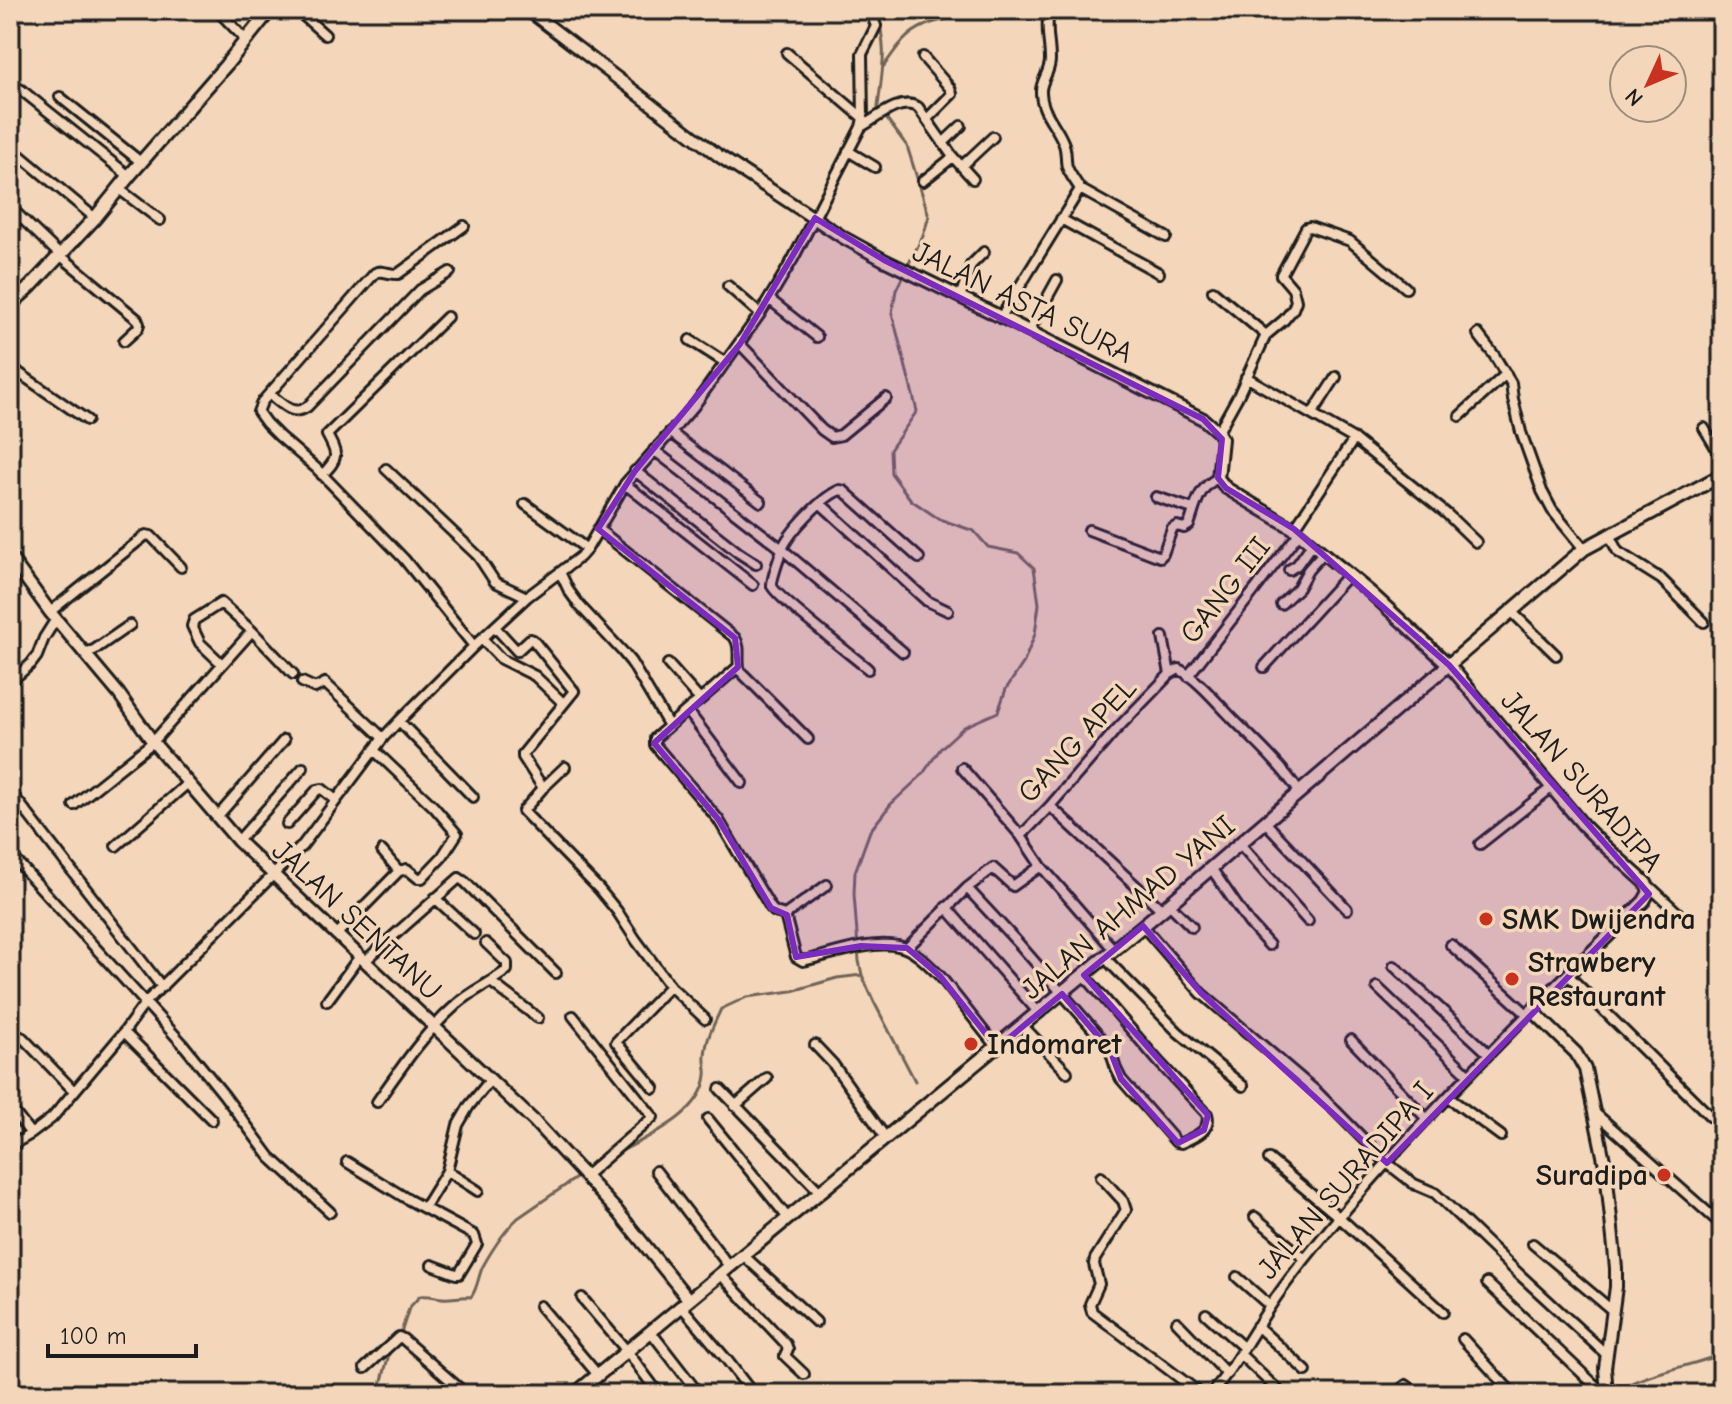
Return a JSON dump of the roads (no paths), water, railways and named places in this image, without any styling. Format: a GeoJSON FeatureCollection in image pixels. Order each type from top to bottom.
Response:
{"type":"FeatureCollection","features":[{"type":"Feature","properties":{"kind":"main road"},"geometry":{"type":"LineString","coordinates":[[10,305],[95,218],[270,10]]}},
{"type":"Feature","properties":{"kind":"main road","name":"JALAN AHMAD YANI"},"geometry":{"type":"LineString","coordinates":[[575,1394],[594,1384],[627,1351],[788,1218],[1039,1013],[1065,997],[1084,975],[1584,549],[1722,475]]}},
{"type":"Feature","properties":{"kind":"street"},"geometry":{"type":"LineString","coordinates":[[217,10],[246,40]]}},
{"type":"Feature","properties":{"kind":"street"},"geometry":{"type":"LineString","coordinates":[[297,10],[325,35]]}},
{"type":"Feature","properties":{"kind":"street","name":"JALAN ASTA SURA"},"geometry":{"type":"LineString","coordinates":[[528,10],[719,156],[844,238],[1203,419],[1218,432]]}},
{"type":"Feature","properties":{"kind":"street"},"geometry":{"type":"LineString","coordinates":[[10,1146],[52,1118],[145,1003],[302,846],[399,721],[527,597],[587,549],[625,484],[694,406],[740,344],[815,218],[862,123],[862,54],[876,26],[870,10]]}},
{"type":"Feature","properties":{"kind":"street"},"geometry":{"type":"LineString","coordinates":[[1049,10],[1046,27],[1051,63],[1041,91],[1043,104],[1063,141],[1069,172],[1080,189],[1166,237]]}},
{"type":"Feature","properties":{"kind":"street"},"geometry":{"type":"LineString","coordinates":[[787,53],[862,123]]}},
{"type":"Feature","properties":{"kind":"street"},"geometry":{"type":"LineString","coordinates":[[923,57],[952,94],[927,119]]}},
{"type":"Feature","properties":{"kind":"street"},"geometry":{"type":"LineString","coordinates":[[20,89],[129,176]]}},
{"type":"Feature","properties":{"kind":"street"},"geometry":{"type":"LineString","coordinates":[[60,97],[142,163]]}},
{"type":"Feature","properties":{"kind":"street"},"geometry":{"type":"LineString","coordinates":[[862,123],[909,103],[918,107],[953,157],[973,179]]}},
{"type":"Feature","properties":{"kind":"street"},"geometry":{"type":"LineString","coordinates":[[943,143],[961,126]]}},
{"type":"Feature","properties":{"kind":"street"},"geometry":{"type":"LineString","coordinates":[[962,166],[993,137]]}},
{"type":"Feature","properties":{"kind":"street"},"geometry":{"type":"LineString","coordinates":[[10,147],[95,218]]}},
{"type":"Feature","properties":{"kind":"street"},"geometry":{"type":"LineString","coordinates":[[848,151],[875,167]]}},
{"type":"Feature","properties":{"kind":"street"},"geometry":{"type":"LineString","coordinates":[[923,181],[953,157]]}},
{"type":"Feature","properties":{"kind":"street"},"geometry":{"type":"LineString","coordinates":[[119,189],[160,220]]}},
{"type":"Feature","properties":{"kind":"street"},"geometry":{"type":"LineString","coordinates":[[1001,317],[1080,189]]}},
{"type":"Feature","properties":{"kind":"street"},"geometry":{"type":"LineString","coordinates":[[10,207],[61,256],[137,319],[139,326],[124,341]]}},
{"type":"Feature","properties":{"kind":"street"},"geometry":{"type":"LineString","coordinates":[[1061,219],[1159,273]]}},
{"type":"Feature","properties":{"kind":"street"},"geometry":{"type":"LineString","coordinates":[[464,226],[398,274],[375,273],[269,394],[258,412],[404,559],[478,642],[541,680],[563,704]]}},
{"type":"Feature","properties":{"kind":"street"},"geometry":{"type":"LineString","coordinates":[[1406,288],[1350,241],[1306,228],[1281,275],[1293,289],[1296,301],[1293,309],[1266,335],[1218,432],[1222,439],[1218,478],[1231,493],[1296,531],[1349,574],[1449,665]]}},
{"type":"Feature","properties":{"kind":"street"},"geometry":{"type":"LineString","coordinates":[[960,297],[970,267],[984,252]]}},
{"type":"Feature","properties":{"kind":"street"},"geometry":{"type":"LineString","coordinates":[[269,394],[294,412],[307,407],[420,290],[450,272]]}},
{"type":"Feature","properties":{"kind":"street"},"geometry":{"type":"LineString","coordinates":[[1029,331],[1057,280]]}},
{"type":"Feature","properties":{"kind":"street"},"geometry":{"type":"LineString","coordinates":[[728,286],[760,314]]}},
{"type":"Feature","properties":{"kind":"street"},"geometry":{"type":"LineString","coordinates":[[1213,291],[1266,335]]}},
{"type":"Feature","properties":{"kind":"street"},"geometry":{"type":"LineString","coordinates":[[769,299],[817,337]]}},
{"type":"Feature","properties":{"kind":"street"},"geometry":{"type":"LineString","coordinates":[[322,475],[334,463],[336,452],[327,435],[447,317]]}},
{"type":"Feature","properties":{"kind":"street"},"geometry":{"type":"LineString","coordinates":[[1478,334],[1511,383],[1521,432],[1542,491],[1552,510],[1584,549]]}},
{"type":"Feature","properties":{"kind":"street"},"geometry":{"type":"LineString","coordinates":[[690,340],[726,363]]}},
{"type":"Feature","properties":{"kind":"street"},"geometry":{"type":"LineString","coordinates":[[740,344],[832,437],[841,435],[886,398]]}},
{"type":"Feature","properties":{"kind":"street"},"geometry":{"type":"LineString","coordinates":[[10,364],[87,420]]}},
{"type":"Feature","properties":{"kind":"street"},"geometry":{"type":"LineString","coordinates":[[1460,416],[1506,374]]}},
{"type":"Feature","properties":{"kind":"street"},"geometry":{"type":"LineString","coordinates":[[1246,377],[1354,439],[1447,514],[1476,542]]}},
{"type":"Feature","properties":{"kind":"street"},"geometry":{"type":"LineString","coordinates":[[1312,414],[1336,377]]}},
{"type":"Feature","properties":{"kind":"street"},"geometry":{"type":"LineString","coordinates":[[1704,428],[1722,458]]}},
{"type":"Feature","properties":{"kind":"street"},"geometry":{"type":"LineString","coordinates":[[670,432],[761,502]]}},
{"type":"Feature","properties":{"kind":"street","name":"GANG III"},"geometry":{"type":"LineString","coordinates":[[1188,676],[1296,531],[1354,439]]}},
{"type":"Feature","properties":{"kind":"street"},"geometry":{"type":"LineString","coordinates":[[654,450],[782,549],[903,652]]}},
{"type":"Feature","properties":{"kind":"street"},"geometry":{"type":"LineString","coordinates":[[386,469],[478,556],[495,582],[527,597]]}},
{"type":"Feature","properties":{"kind":"street"},"geometry":{"type":"LineString","coordinates":[[635,471],[756,564]]}},
{"type":"Feature","properties":{"kind":"street"},"geometry":{"type":"LineString","coordinates":[[1089,530],[1160,557],[1172,529],[1189,525],[1203,488],[1218,478]]}},
{"type":"Feature","properties":{"kind":"street"},"geometry":{"type":"LineString","coordinates":[[625,484],[753,585]]}},
{"type":"Feature","properties":{"kind":"street"},"geometry":{"type":"LineString","coordinates":[[868,669],[774,589],[782,549],[792,532],[837,490],[844,491],[919,558]]}},
{"type":"Feature","properties":{"kind":"street"},"geometry":{"type":"LineString","coordinates":[[1156,497],[1193,509]]}},
{"type":"Feature","properties":{"kind":"street"},"geometry":{"type":"LineString","coordinates":[[525,504],[587,549]]}},
{"type":"Feature","properties":{"kind":"street"},"geometry":{"type":"LineString","coordinates":[[821,504],[927,601],[948,611]]}},
{"type":"Feature","properties":{"kind":"street"},"geometry":{"type":"LineString","coordinates":[[598,529],[735,638],[740,648],[740,671],[808,739]]}},
{"type":"Feature","properties":{"kind":"street"},"geometry":{"type":"LineString","coordinates":[[10,682],[37,656],[53,616],[146,535],[151,536],[181,567]]}},
{"type":"Feature","properties":{"kind":"street"},"geometry":{"type":"LineString","coordinates":[[1609,535],[1618,552],[1661,579],[1704,622]]}},
{"type":"Feature","properties":{"kind":"street"},"geometry":{"type":"LineString","coordinates":[[1289,570],[1297,565],[1312,544]]}},
{"type":"Feature","properties":{"kind":"street"},"geometry":{"type":"LineString","coordinates":[[1281,604],[1298,588],[1323,553]]}},
{"type":"Feature","properties":{"kind":"street","name":"JALAN SENTANU"},"geometry":{"type":"LineString","coordinates":[[10,557],[53,616],[119,694],[153,742],[238,841],[534,1121],[618,1212],[686,1304]]}},
{"type":"Feature","properties":{"kind":"street"},"geometry":{"type":"LineString","coordinates":[[560,572],[580,606],[631,662],[669,726]]}},
{"type":"Feature","properties":{"kind":"street"},"geometry":{"type":"LineString","coordinates":[[1264,667],[1349,574]]}},
{"type":"Feature","properties":{"kind":"street"},"geometry":{"type":"LineString","coordinates":[[222,664],[196,638],[192,626],[194,620],[221,603],[293,674]]}},
{"type":"Feature","properties":{"kind":"street"},"geometry":{"type":"LineString","coordinates":[[1511,611],[1556,655]]}},
{"type":"Feature","properties":{"kind":"street"},"geometry":{"type":"LineString","coordinates":[[85,653],[130,625]]}},
{"type":"Feature","properties":{"kind":"street"},"geometry":{"type":"LineString","coordinates":[[495,627],[517,651],[530,639],[533,640],[573,688],[573,693],[523,754],[543,788]]}},
{"type":"Feature","properties":{"kind":"street"},"geometry":{"type":"LineString","coordinates":[[74,805],[153,742],[252,631]]}},
{"type":"Feature","properties":{"kind":"street"},"geometry":{"type":"LineString","coordinates":[[1163,637],[1170,674],[1179,669],[1188,676],[1283,770],[1300,793]]}},
{"type":"Feature","properties":{"kind":"street"},"geometry":{"type":"LineString","coordinates":[[668,664],[700,700]]}},
{"type":"Feature","properties":{"kind":"street","name":"JALAN SURADIPA"},"geometry":{"type":"LineString","coordinates":[[1449,665],[1551,788],[1597,839],[1646,883],[1649,892],[1647,898],[1530,1012]]}},
{"type":"Feature","properties":{"kind":"street"},"geometry":{"type":"LineString","coordinates":[[738,667],[655,738],[655,745],[718,819],[771,908],[785,915]]}},
{"type":"Feature","properties":{"kind":"street","name":"GANG APEL"},"geometry":{"type":"LineString","coordinates":[[1170,674],[1021,836],[1109,954],[1178,1032],[1243,1086]]}},
{"type":"Feature","properties":{"kind":"street"},"geometry":{"type":"LineString","coordinates":[[302,682],[315,688],[325,683],[383,738]]}},
{"type":"Feature","properties":{"kind":"street"},"geometry":{"type":"LineString","coordinates":[[687,710],[742,783]]}},
{"type":"Feature","properties":{"kind":"street"},"geometry":{"type":"LineString","coordinates":[[399,721],[473,797]]}},
{"type":"Feature","properties":{"kind":"street"},"geometry":{"type":"LineString","coordinates":[[218,816],[284,740]]}},
{"type":"Feature","properties":{"kind":"street"},"geometry":{"type":"LineString","coordinates":[[336,935],[399,871],[407,869],[419,879],[422,878],[442,857],[457,834],[434,807],[374,750]]}},
{"type":"Feature","properties":{"kind":"street"},"geometry":{"type":"LineString","coordinates":[[565,767],[523,811],[599,889],[670,986],[705,1019]]}},
{"type":"Feature","properties":{"kind":"street"},"geometry":{"type":"LineString","coordinates":[[238,841],[303,768]]}},
{"type":"Feature","properties":{"kind":"street"},"geometry":{"type":"LineString","coordinates":[[962,768],[1021,836]]}},
{"type":"Feature","properties":{"kind":"street"},"geometry":{"type":"LineString","coordinates":[[116,846],[188,783]]}},
{"type":"Feature","properties":{"kind":"street"},"geometry":{"type":"LineString","coordinates":[[1480,844],[1551,788]]}},
{"type":"Feature","properties":{"kind":"street"},"geometry":{"type":"LineString","coordinates":[[287,824],[317,790],[322,789],[336,800]]}},
{"type":"Feature","properties":{"kind":"street"},"geometry":{"type":"LineString","coordinates":[[10,791],[162,987]]}},
{"type":"Feature","properties":{"kind":"street"},"geometry":{"type":"LineString","coordinates":[[1050,806],[1192,927]]}},
{"type":"Feature","properties":{"kind":"street"},"geometry":{"type":"LineString","coordinates":[[1265,822],[1347,909]]}},
{"type":"Feature","properties":{"kind":"street"},"geometry":{"type":"LineString","coordinates":[[1240,844],[1308,921]]}},
{"type":"Feature","properties":{"kind":"street"},"geometry":{"type":"LineString","coordinates":[[382,851],[399,871]]}},
{"type":"Feature","properties":{"kind":"street"},"geometry":{"type":"LineString","coordinates":[[10,854],[209,1076],[270,1157],[330,1212]]}},
{"type":"Feature","properties":{"kind":"street"},"geometry":{"type":"LineString","coordinates":[[907,948],[946,907],[993,868],[1013,886],[1041,866]]}},
{"type":"Feature","properties":{"kind":"street"},"geometry":{"type":"LineString","coordinates":[[1211,868],[1249,923],[1269,945]]}},
{"type":"Feature","properties":{"kind":"street"},"geometry":{"type":"LineString","coordinates":[[327,1001],[362,959],[455,881],[462,879],[556,973]]}},
{"type":"Feature","properties":{"kind":"street"},"geometry":{"type":"LineString","coordinates":[[1646,883],[1678,913]]}},
{"type":"Feature","properties":{"kind":"street"},"geometry":{"type":"LineString","coordinates":[[785,915],[827,885]]}},
{"type":"Feature","properties":{"kind":"street"},"geometry":{"type":"LineString","coordinates":[[967,888],[1110,1050],[1121,1079],[1176,1142],[1181,1143],[1204,1130],[1209,1120],[1207,1114],[1084,975]]}},
{"type":"Feature","properties":{"kind":"street"},"geometry":{"type":"LineString","coordinates":[[435,898],[474,934]]}},
{"type":"Feature","properties":{"kind":"street"},"geometry":{"type":"LineString","coordinates":[[946,907],[1039,1013]]}},
{"type":"Feature","properties":{"kind":"street"},"geometry":{"type":"LineString","coordinates":[[785,915],[796,957],[800,961],[861,946],[897,945],[907,948],[940,976],[997,1048]]}},
{"type":"Feature","properties":{"kind":"street"},"geometry":{"type":"LineString","coordinates":[[1143,926],[1201,993],[1317,1092],[1387,1163],[1414,1184],[1435,1193],[1606,1354]]}},
{"type":"Feature","properties":{"kind":"street"},"geometry":{"type":"LineString","coordinates":[[377,1102],[434,1026],[458,1003],[507,970],[508,966],[486,943]]}},
{"type":"Feature","properties":{"kind":"street"},"geometry":{"type":"LineString","coordinates":[[1451,945],[1570,1047],[1585,1069],[1606,1170],[1614,1239],[1616,1287],[1604,1392]]}},
{"type":"Feature","properties":{"kind":"street"},"geometry":{"type":"LineString","coordinates":[[1394,966],[1488,1053]]}},
{"type":"Feature","properties":{"kind":"street"},"geometry":{"type":"LineString","coordinates":[[1568,975],[1711,1117]]}},
{"type":"Feature","properties":{"kind":"street"},"geometry":{"type":"LineString","coordinates":[[491,982],[538,1018]]}},
{"type":"Feature","properties":{"kind":"street"},"geometry":{"type":"LineString","coordinates":[[654,1088],[616,1042],[670,986]]}},
{"type":"Feature","properties":{"kind":"street"},"geometry":{"type":"LineString","coordinates":[[1377,987],[1468,1074]]}},
{"type":"Feature","properties":{"kind":"street","name":"JALAN SURADIPA I"},"geometry":{"type":"LineString","coordinates":[[1211,1394],[1305,1259],[1427,1119],[1530,1012]]}},
{"type":"Feature","properties":{"kind":"street"},"geometry":{"type":"LineString","coordinates":[[573,1016],[653,1117],[586,1175]]}},
{"type":"Feature","properties":{"kind":"street"},"geometry":{"type":"LineString","coordinates":[[1023,1026],[1067,1072]]}},
{"type":"Feature","properties":{"kind":"street"},"geometry":{"type":"LineString","coordinates":[[10,1032],[23,1038],[74,1091]]}},
{"type":"Feature","properties":{"kind":"street"},"geometry":{"type":"LineString","coordinates":[[124,1032],[212,1120]]}},
{"type":"Feature","properties":{"kind":"street"},"geometry":{"type":"LineString","coordinates":[[1351,1040],[1427,1119]]}},
{"type":"Feature","properties":{"kind":"street"},"geometry":{"type":"LineString","coordinates":[[815,1045],[833,1064],[886,1138]]}},
{"type":"Feature","properties":{"kind":"street"},"geometry":{"type":"LineString","coordinates":[[735,1106],[767,1078]]}},
{"type":"Feature","properties":{"kind":"street"},"geometry":{"type":"LineString","coordinates":[[424,1208],[447,1171],[458,1125],[491,1079]]}},
{"type":"Feature","properties":{"kind":"street"},"geometry":{"type":"LineString","coordinates":[[720,1089],[820,1192]]}},
{"type":"Feature","properties":{"kind":"street"},"geometry":{"type":"LineString","coordinates":[[1448,1097],[1501,1136]]}},
{"type":"Feature","properties":{"kind":"street"},"geometry":{"type":"LineString","coordinates":[[10,1107],[31,1134]]}},
{"type":"Feature","properties":{"kind":"street"},"geometry":{"type":"LineString","coordinates":[[1594,1113],[1722,1225]]}},
{"type":"Feature","properties":{"kind":"street"},"geometry":{"type":"LineString","coordinates":[[708,1119],[788,1218]]}},
{"type":"Feature","properties":{"kind":"street"},"geometry":{"type":"LineString","coordinates":[[1269,1159],[1340,1218],[1443,1312]]}},
{"type":"Feature","properties":{"kind":"street"},"geometry":{"type":"LineString","coordinates":[[347,1162],[474,1235],[477,1244],[459,1274],[432,1265]]}},
{"type":"Feature","properties":{"kind":"street"},"geometry":{"type":"LineString","coordinates":[[447,1171],[478,1191]]}},
{"type":"Feature","properties":{"kind":"street"},"geometry":{"type":"LineString","coordinates":[[656,1171],[725,1270],[786,1344],[788,1349],[785,1356],[804,1374]]}},
{"type":"Feature","properties":{"kind":"street"},"geometry":{"type":"LineString","coordinates":[[1101,1177],[1123,1201],[1126,1210],[1094,1264],[1099,1284],[1090,1304],[1092,1312],[1201,1394]]}},
{"type":"Feature","properties":{"kind":"street"},"geometry":{"type":"LineString","coordinates":[[1255,1217],[1305,1259]]}},
{"type":"Feature","properties":{"kind":"street"},"geometry":{"type":"LineString","coordinates":[[1533,1244],[1613,1311]]}},
{"type":"Feature","properties":{"kind":"street"},"geometry":{"type":"LineString","coordinates":[[743,1255],[816,1322]]}},
{"type":"Feature","properties":{"kind":"street"},"geometry":{"type":"LineString","coordinates":[[1237,1277],[1270,1306]]}},
{"type":"Feature","properties":{"kind":"street"},"geometry":{"type":"LineString","coordinates":[[1487,1283],[1604,1392]]}},
{"type":"Feature","properties":{"kind":"street"},"geometry":{"type":"LineString","coordinates":[[582,1298],[659,1394]]}},
{"type":"Feature","properties":{"kind":"street"},"geometry":{"type":"LineString","coordinates":[[686,1304],[753,1394]]}},
{"type":"Feature","properties":{"kind":"street"},"geometry":{"type":"LineString","coordinates":[[540,1306],[594,1384]]}},
{"type":"Feature","properties":{"kind":"street"},"geometry":{"type":"LineString","coordinates":[[1206,1314],[1282,1394]]}},
{"type":"Feature","properties":{"kind":"street"},"geometry":{"type":"LineString","coordinates":[[1177,1322],[1227,1374]]}},
{"type":"Feature","properties":{"kind":"street"},"geometry":{"type":"LineString","coordinates":[[1257,1326],[1306,1371]]}},
{"type":"Feature","properties":{"kind":"street"},"geometry":{"type":"LineString","coordinates":[[651,1332],[699,1394]]}},
{"type":"Feature","properties":{"kind":"street"},"geometry":{"type":"LineString","coordinates":[[365,1368],[399,1337],[466,1394]]}},
{"type":"Feature","properties":{"kind":"street"},"geometry":{"type":"LineString","coordinates":[[1463,1339],[1513,1394]]}},
{"type":"Feature","properties":{"kind":"street"},"geometry":{"type":"LineString","coordinates":[[1401,1394],[1406,1385],[1418,1394]]}},
{"type":"Feature","properties":{"kind":"waterway"},"geometry":{"type":"LineString","coordinates":[[875,10],[883,47],[878,107],[907,146],[929,216],[923,236],[907,267]]}},
{"type":"Feature","properties":{"kind":"waterway"},"geometry":{"type":"LineString","coordinates":[[884,66],[911,33],[950,17],[958,10]]}},
{"type":"Feature","properties":{"kind":"waterway"},"geometry":{"type":"LineString","coordinates":[[904,274],[896,290],[892,313],[917,411],[890,450],[891,473],[911,500],[939,519],[974,531],[988,547],[1018,553],[1034,568],[1039,604],[1035,634],[1024,662],[1006,689],[998,712],[964,727],[941,748],[922,775],[891,804],[870,831],[855,872],[854,894],[862,975],[915,1081]]}},
{"type":"Feature","properties":{"kind":"waterway"},"geometry":{"type":"LineString","coordinates":[[616,1154],[671,1123],[695,1102],[706,1075],[707,1044],[721,1009],[747,997],[792,991],[837,978],[862,975]]}},
{"type":"Feature","properties":{"kind":"waterway"},"geometry":{"type":"LineString","coordinates":[[400,1336],[409,1308],[420,1296],[471,1297],[483,1266],[513,1223],[579,1176]]}},
{"type":"Feature","properties":{"kind":"waterway"},"geometry":{"type":"LineString","coordinates":[[376,1394],[394,1346]]}},
{"type":"Feature","properties":{"kind":"waterway"},"geometry":{"type":"LineString","coordinates":[[1612,1394],[1651,1375],[1722,1354]]}},
{"type":"Feature","properties":{"kind":"place","name":"SMK Dwijendra"},"geometry":{"type":"Point","coordinates":[1486,919]}},
{"type":"Feature","properties":{"kind":"place","name":"Strawbery Restaurant"},"geometry":{"type":"Point","coordinates":[1512,979]}},
{"type":"Feature","properties":{"kind":"place","name":"Indomaret"},"geometry":{"type":"Point","coordinates":[971,1044]}},
{"type":"Feature","properties":{"kind":"place","name":"Suradipa"},"geometry":{"type":"Point","coordinates":[1664,1175]}}]}
